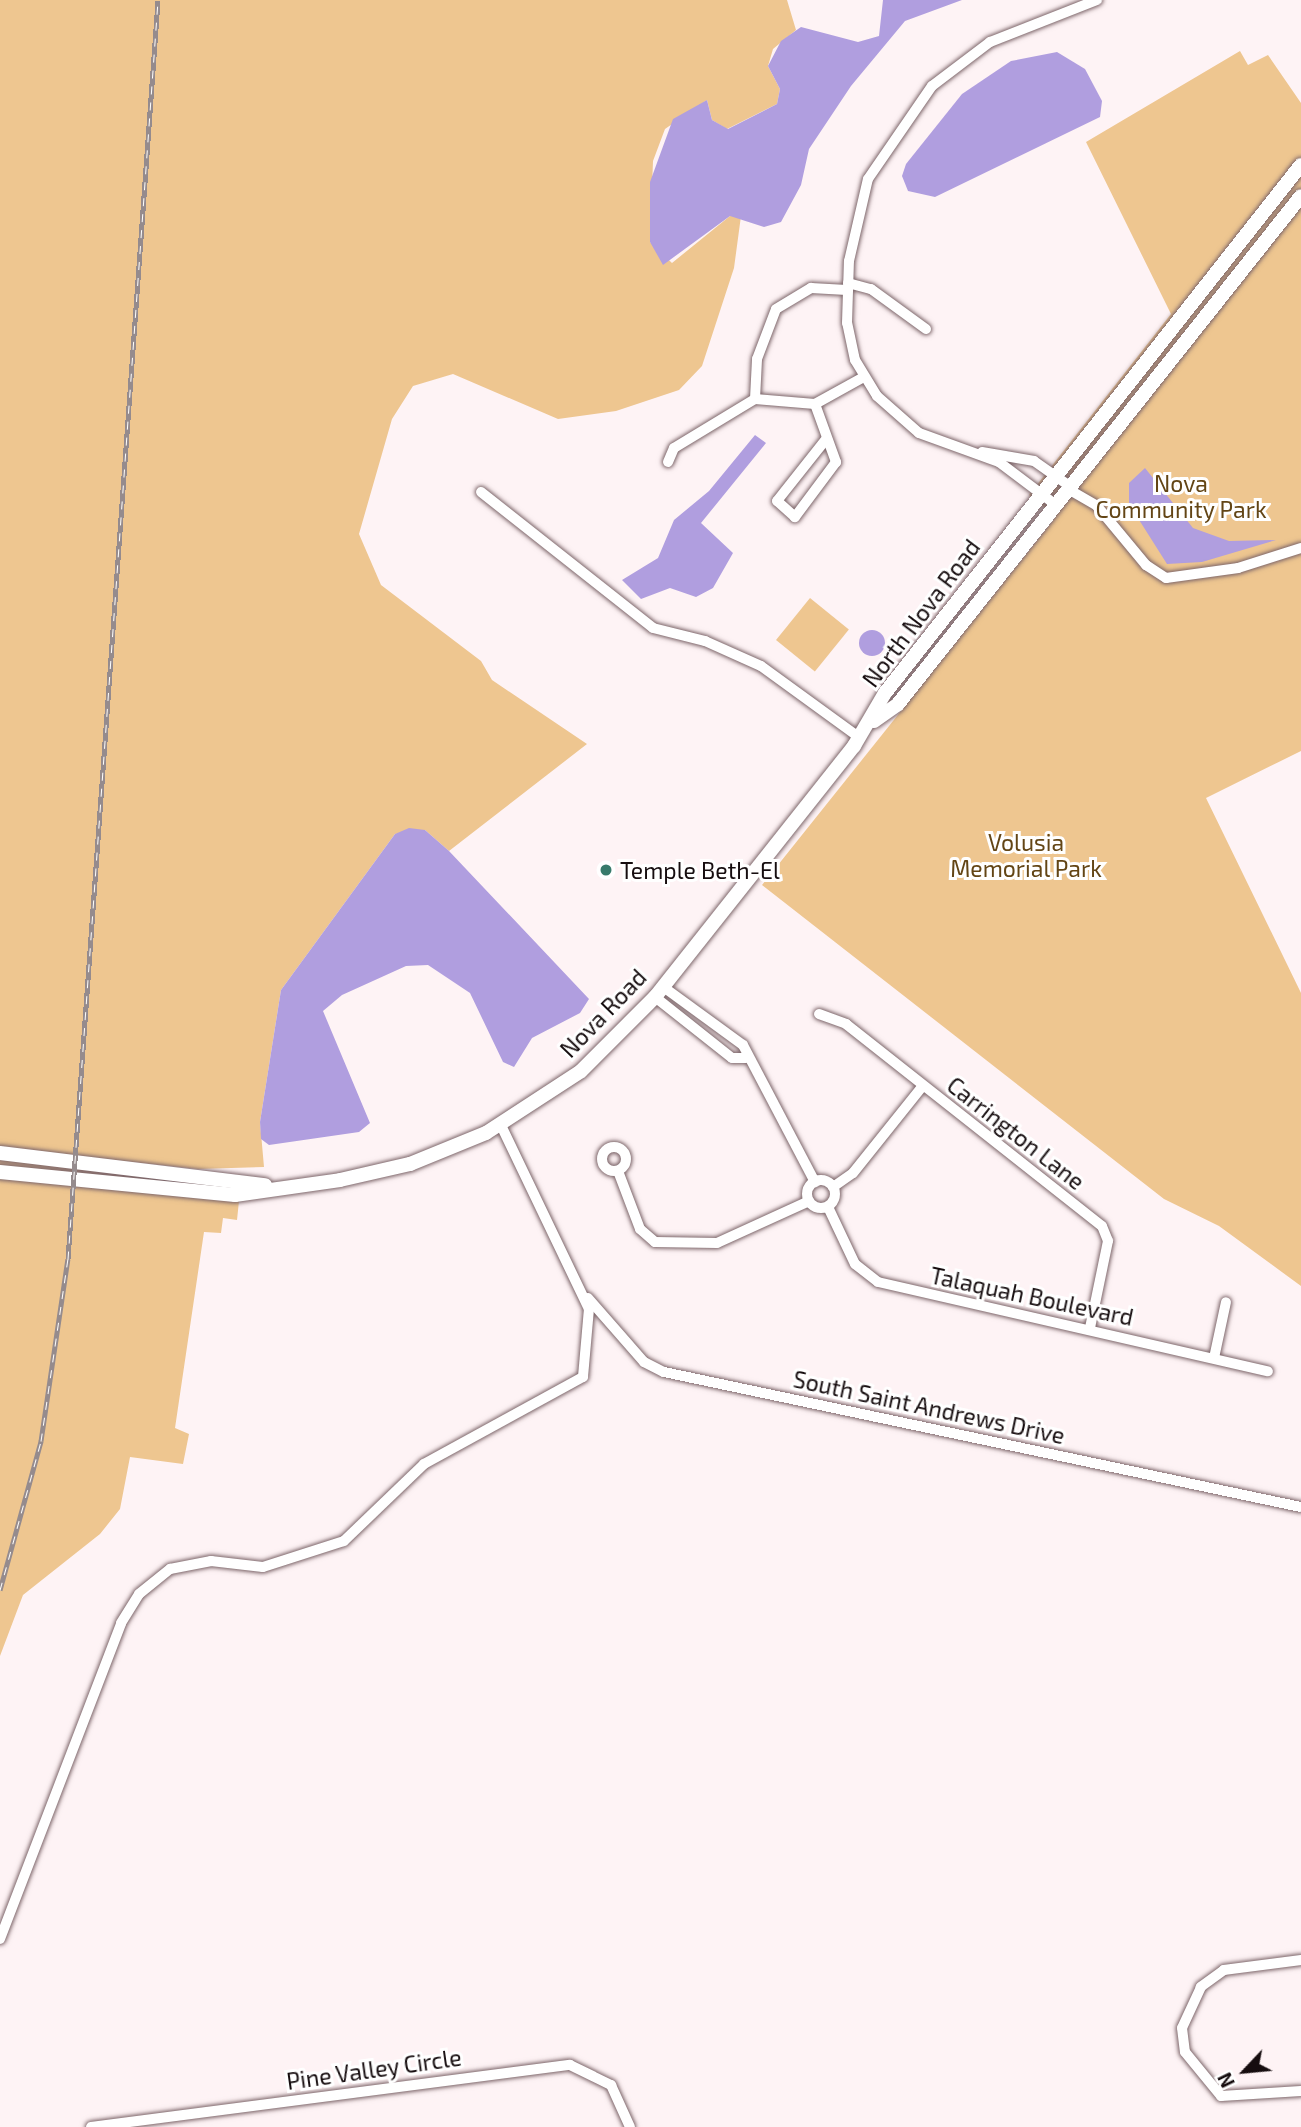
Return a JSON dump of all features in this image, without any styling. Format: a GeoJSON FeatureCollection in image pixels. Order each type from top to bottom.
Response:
{"type":"FeatureCollection","features":[{"type":"Feature","properties":{"kind":"main road","name":"North Nova Road"},"geometry":{"type":"LineString","coordinates":[[873,722],[885,693],[1174,322],[1301,165]]}},
{"type":"Feature","properties":{"kind":"main road","name":"North Nova Road"},"geometry":{"type":"LineString","coordinates":[[873,722],[898,704],[1301,196]]}},
{"type":"Feature","properties":{"kind":"main road"},"geometry":{"type":"LineString","coordinates":[[1174,322],[1176,354]]}},
{"type":"Feature","properties":{"kind":"main road","name":"Nova Road"},"geometry":{"type":"LineString","coordinates":[[0,1172],[235,1195],[267,1186],[380,1172],[501,1125],[581,1071],[658,991],[873,722]]}},
{"type":"Feature","properties":{"kind":"main road","name":"Nova Road"},"geometry":{"type":"LineString","coordinates":[[0,1153],[267,1186]]}},
{"type":"Feature","properties":{"kind":"street"},"geometry":{"type":"LineString","coordinates":[[1097,0],[990,43],[932,86],[868,179],[857,209],[847,286],[848,332],[864,377],[919,433],[976,452],[1034,461],[1097,506],[1146,565],[1166,578],[1225,571],[1301,548]]}},
{"type":"Feature","properties":{"kind":"street"},"geometry":{"type":"LineString","coordinates":[[755,399],[757,359],[776,309],[811,288],[847,286],[871,289],[926,330]]}},
{"type":"Feature","properties":{"kind":"street"},"geometry":{"type":"LineString","coordinates":[[668,462],[674,447],[755,399],[815,404],[864,377]]}},
{"type":"Feature","properties":{"kind":"street"},"geometry":{"type":"LineString","coordinates":[[815,404],[836,462],[795,517],[776,501],[827,438]]}},
{"type":"Feature","properties":{"kind":"street"},"geometry":{"type":"LineString","coordinates":[[976,452],[1056,505]]}},
{"type":"Feature","properties":{"kind":"street"},"geometry":{"type":"LineString","coordinates":[[481,492],[653,628],[705,641],[761,666],[860,738]]}},
{"type":"Feature","properties":{"kind":"street"},"geometry":{"type":"LineString","coordinates":[[658,991],[710,1019],[743,1045],[746,1058],[769,1088],[815,1182],[809,1201]]}},
{"type":"Feature","properties":{"kind":"street"},"geometry":{"type":"LineString","coordinates":[[658,991],[699,1032],[732,1058],[746,1058]]}},
{"type":"Feature","properties":{"kind":"street","name":"Carrington Lane"},"geometry":{"type":"LineString","coordinates":[[819,1014],[846,1024],[922,1087],[1102,1226],[1108,1241],[1090,1328]]}},
{"type":"Feature","properties":{"kind":"street"},"geometry":{"type":"LineString","coordinates":[[699,1032],[710,1019]]}},
{"type":"Feature","properties":{"kind":"street"},"geometry":{"type":"LineString","coordinates":[[618,1171],[640,1229],[655,1241],[717,1243],[809,1201],[828,1207],[833,1187],[853,1173],[922,1087]]}},
{"type":"Feature","properties":{"kind":"street"},"geometry":{"type":"LineString","coordinates":[[0,1939],[121,1623],[139,1594],[170,1569],[211,1561],[263,1567],[344,1541],[424,1465],[583,1377],[589,1309],[501,1125]]}},
{"type":"Feature","properties":{"kind":"street"},"geometry":{"type":"LineString","coordinates":[[815,1182],[833,1187]]}},
{"type":"Feature","properties":{"kind":"street","name":"Talaquah Boulevard"},"geometry":{"type":"LineString","coordinates":[[828,1207],[855,1264],[878,1282],[1090,1328],[1268,1371]]}},
{"type":"Feature","properties":{"kind":"street","name":"South Saint Andrews Drive"},"geometry":{"type":"LineString","coordinates":[[581,1291],[644,1362],[664,1372],[1301,1507]]}},
{"type":"Feature","properties":{"kind":"street"},"geometry":{"type":"LineString","coordinates":[[1214,1358],[1226,1302]]}},
{"type":"Feature","properties":{"kind":"street"},"geometry":{"type":"LineString","coordinates":[[1301,1960],[1224,1970],[1194,1996],[1182,2028],[1185,2052],[1221,2096],[1301,2091]]}},
{"type":"Feature","properties":{"kind":"street","name":"Pine Valley Circle"},"geometry":{"type":"LineString","coordinates":[[91,2127],[570,2065],[611,2085],[630,2127]]}},
{"type":"Feature","properties":{"kind":"green space"},"geometry":{"type":"Polygon","coordinates":[[[0,0],[787,0],[796,30],[773,49],[768,66],[780,89],[777,104],[727,129],[712,120],[707,100],[665,129],[653,161],[650,242],[672,263],[730,216],[741,216],[734,268],[702,366],[679,390],[616,411],[558,419],[453,374],[413,386],[392,419],[359,534],[381,585],[481,661],[492,680],[587,744],[449,851],[425,830],[395,834],[281,990],[260,1122],[264,1167],[198,1169],[0,1148],[0,0]]]}},
{"type":"Feature","properties":{"kind":"green space"},"geometry":{"type":"Polygon","coordinates":[[[1240,51],[1248,65],[1268,55],[1301,103],[1301,751],[1206,798],[1301,993],[1301,1286],[1219,1226],[1164,1199],[762,885],[1056,517],[1029,495],[1171,314],[1086,142],[1240,51]]]}},
{"type":"Feature","properties":{"kind":"green space"},"geometry":{"type":"Polygon","coordinates":[[[810,598],[849,629],[815,671],[776,640],[810,598]]]}},
{"type":"Feature","properties":{"kind":"green space"},"geometry":{"type":"Polygon","coordinates":[[[0,1158],[240,1188],[0,1167],[0,1158]]]}},
{"type":"Feature","properties":{"kind":"green space"},"geometry":{"type":"Polygon","coordinates":[[[0,1177],[239,1201],[237,1220],[223,1218],[221,1233],[204,1232],[175,1428],[189,1434],[183,1464],[130,1457],[120,1509],[100,1534],[23,1595],[0,1656],[0,1177]]]}},
{"type":"Feature","properties":{"kind":"shaded area"},"geometry":{"type":"Polygon","coordinates":[[[883,0],[962,0],[905,21],[851,86],[809,149],[801,185],[781,222],[764,227],[730,216],[663,265],[650,242],[650,182],[673,119],[707,100],[712,120],[728,129],[777,104],[780,89],[768,66],[781,41],[801,27],[858,42],[879,36],[883,0]]]}},
{"type":"Feature","properties":{"kind":"shaded area"},"geometry":{"type":"Polygon","coordinates":[[[1057,52],[1085,69],[1102,101],[1100,117],[935,197],[908,191],[902,176],[906,164],[962,94],[1011,61],[1057,52]]]}},
{"type":"Feature","properties":{"kind":"shaded area"},"geometry":{"type":"Polygon","coordinates":[[[755,435],[766,443],[701,523],[733,553],[713,588],[696,597],[670,588],[641,599],[622,580],[658,558],[674,520],[709,491],[755,435]]]}},
{"type":"Feature","properties":{"kind":"shaded area"},"geometry":{"type":"Polygon","coordinates":[[[1145,468],[1193,528],[1229,541],[1276,540],[1202,562],[1167,564],[1129,504],[1129,483],[1145,468]]]}},
{"type":"Feature","properties":{"kind":"shaded area"},"geometry":{"type":"Polygon","coordinates":[[[872,630],[881,634],[885,643],[881,652],[872,656],[863,652],[859,643],[863,634],[872,630]]]}},
{"type":"Feature","properties":{"kind":"shaded area"},"geometry":{"type":"Polygon","coordinates":[[[409,828],[425,830],[449,851],[589,999],[580,1013],[532,1038],[514,1067],[503,1062],[470,993],[428,965],[406,966],[342,995],[323,1011],[370,1123],[359,1132],[269,1145],[261,1139],[260,1122],[281,990],[395,834],[409,828]]]}},
{"type":"Feature","properties":{"kind":"railway"},"geometry":{"type":"LineString","coordinates":[[0,1590],[41,1441],[68,1259],[158,0]]}},
{"type":"Feature","properties":{"kind":"place","name":"Temple Beth-El"},"geometry":{"type":"Point","coordinates":[606,870]}},
{"type":"Feature","properties":{"kind":"park label","name":"Nova Community Park"},"geometry":{"type":"Point","coordinates":[1181,496]}},
{"type":"Feature","properties":{"kind":"park label","name":"Volusia Memorial Park"},"geometry":{"type":"Point","coordinates":[1026,855]}}]}
